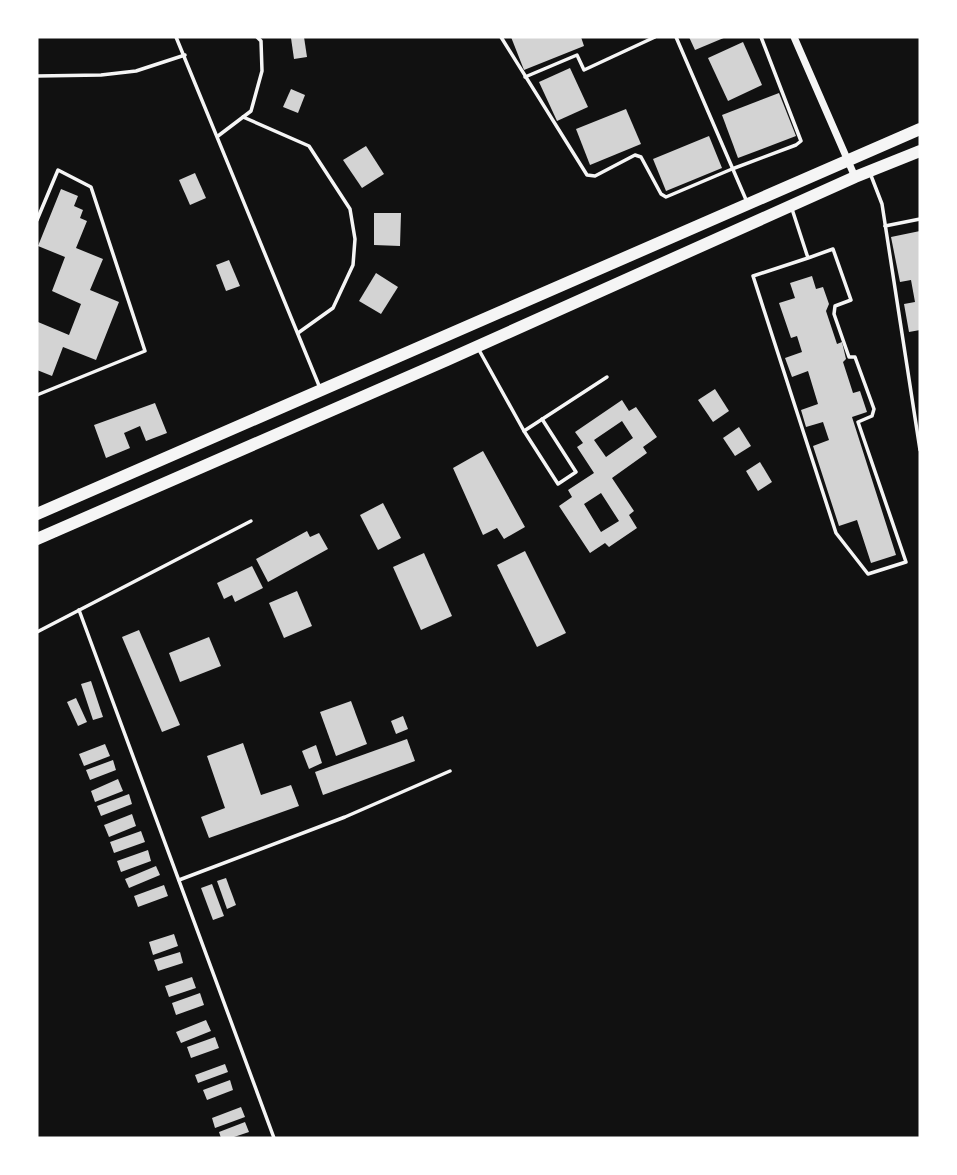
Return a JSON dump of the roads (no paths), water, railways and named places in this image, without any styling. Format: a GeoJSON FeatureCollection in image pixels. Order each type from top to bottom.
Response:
{"type":"FeatureCollection","features":[{"type":"Feature","properties":{"kind":"main road"},"geometry":{"type":"LineString","coordinates":[[37,514],[920,129]]}},
{"type":"Feature","properties":{"kind":"main road"},"geometry":{"type":"LineString","coordinates":[[37,539],[855,177],[920,151]]}},
{"type":"Feature","properties":{"kind":"street"},"geometry":{"type":"LineString","coordinates":[[794,37],[855,177]]}},
{"type":"Feature","properties":{"kind":"lane"},"geometry":{"type":"LineString","coordinates":[[176,37],[321,391]]}},
{"type":"Feature","properties":{"kind":"lane"},"geometry":{"type":"LineString","coordinates":[[218,136],[251,111],[262,71],[261,41],[257,37]]}},
{"type":"Feature","properties":{"kind":"lane"},"geometry":{"type":"LineString","coordinates":[[501,37],[587,175],[595,176],[635,155],[641,157],[661,194],[666,197],[801,141],[761,37]]}},
{"type":"Feature","properties":{"kind":"lane"},"geometry":{"type":"LineString","coordinates":[[525,77],[577,55],[584,70],[655,37]]}},
{"type":"Feature","properties":{"kind":"lane"},"geometry":{"type":"LineString","coordinates":[[676,37],[748,205]]}},
{"type":"Feature","properties":{"kind":"lane"},"geometry":{"type":"LineString","coordinates":[[37,76],[102,75],[136,71],[185,55]]}},
{"type":"Feature","properties":{"kind":"lane"},"geometry":{"type":"LineString","coordinates":[[243,117],[309,146],[350,209],[355,239],[353,265],[333,309],[298,333]]}},
{"type":"Feature","properties":{"kind":"lane"},"geometry":{"type":"LineString","coordinates":[[37,220],[58,170],[91,187],[145,351],[37,395]]}},
{"type":"Feature","properties":{"kind":"lane"},"geometry":{"type":"LineString","coordinates":[[869,172],[882,204],[920,450]]}},
{"type":"Feature","properties":{"kind":"lane"},"geometry":{"type":"LineString","coordinates":[[791,207],[808,258]]}},
{"type":"Feature","properties":{"kind":"lane"},"geometry":{"type":"LineString","coordinates":[[885,226],[920,219]]}},
{"type":"Feature","properties":{"kind":"lane"},"geometry":{"type":"LineString","coordinates":[[834,249],[848,290],[851,300],[835,306],[834,314],[849,357],[855,357],[874,409],[872,416],[858,422],[905,562],[868,574],[836,533],[753,276],[808,258],[834,249]]}},
{"type":"Feature","properties":{"kind":"lane"},"geometry":{"type":"LineString","coordinates":[[477,346],[524,431],[558,484],[576,472],[542,419]]}},
{"type":"Feature","properties":{"kind":"lane"},"geometry":{"type":"LineString","coordinates":[[524,431],[607,377]]}},
{"type":"Feature","properties":{"kind":"lane"},"geometry":{"type":"LineString","coordinates":[[37,632],[251,521]]}},
{"type":"Feature","properties":{"kind":"lane"},"geometry":{"type":"LineString","coordinates":[[79,610],[274,1138]]}},
{"type":"Feature","properties":{"kind":"lane"},"geometry":{"type":"LineString","coordinates":[[178,880],[345,817],[450,771]]}}]}
